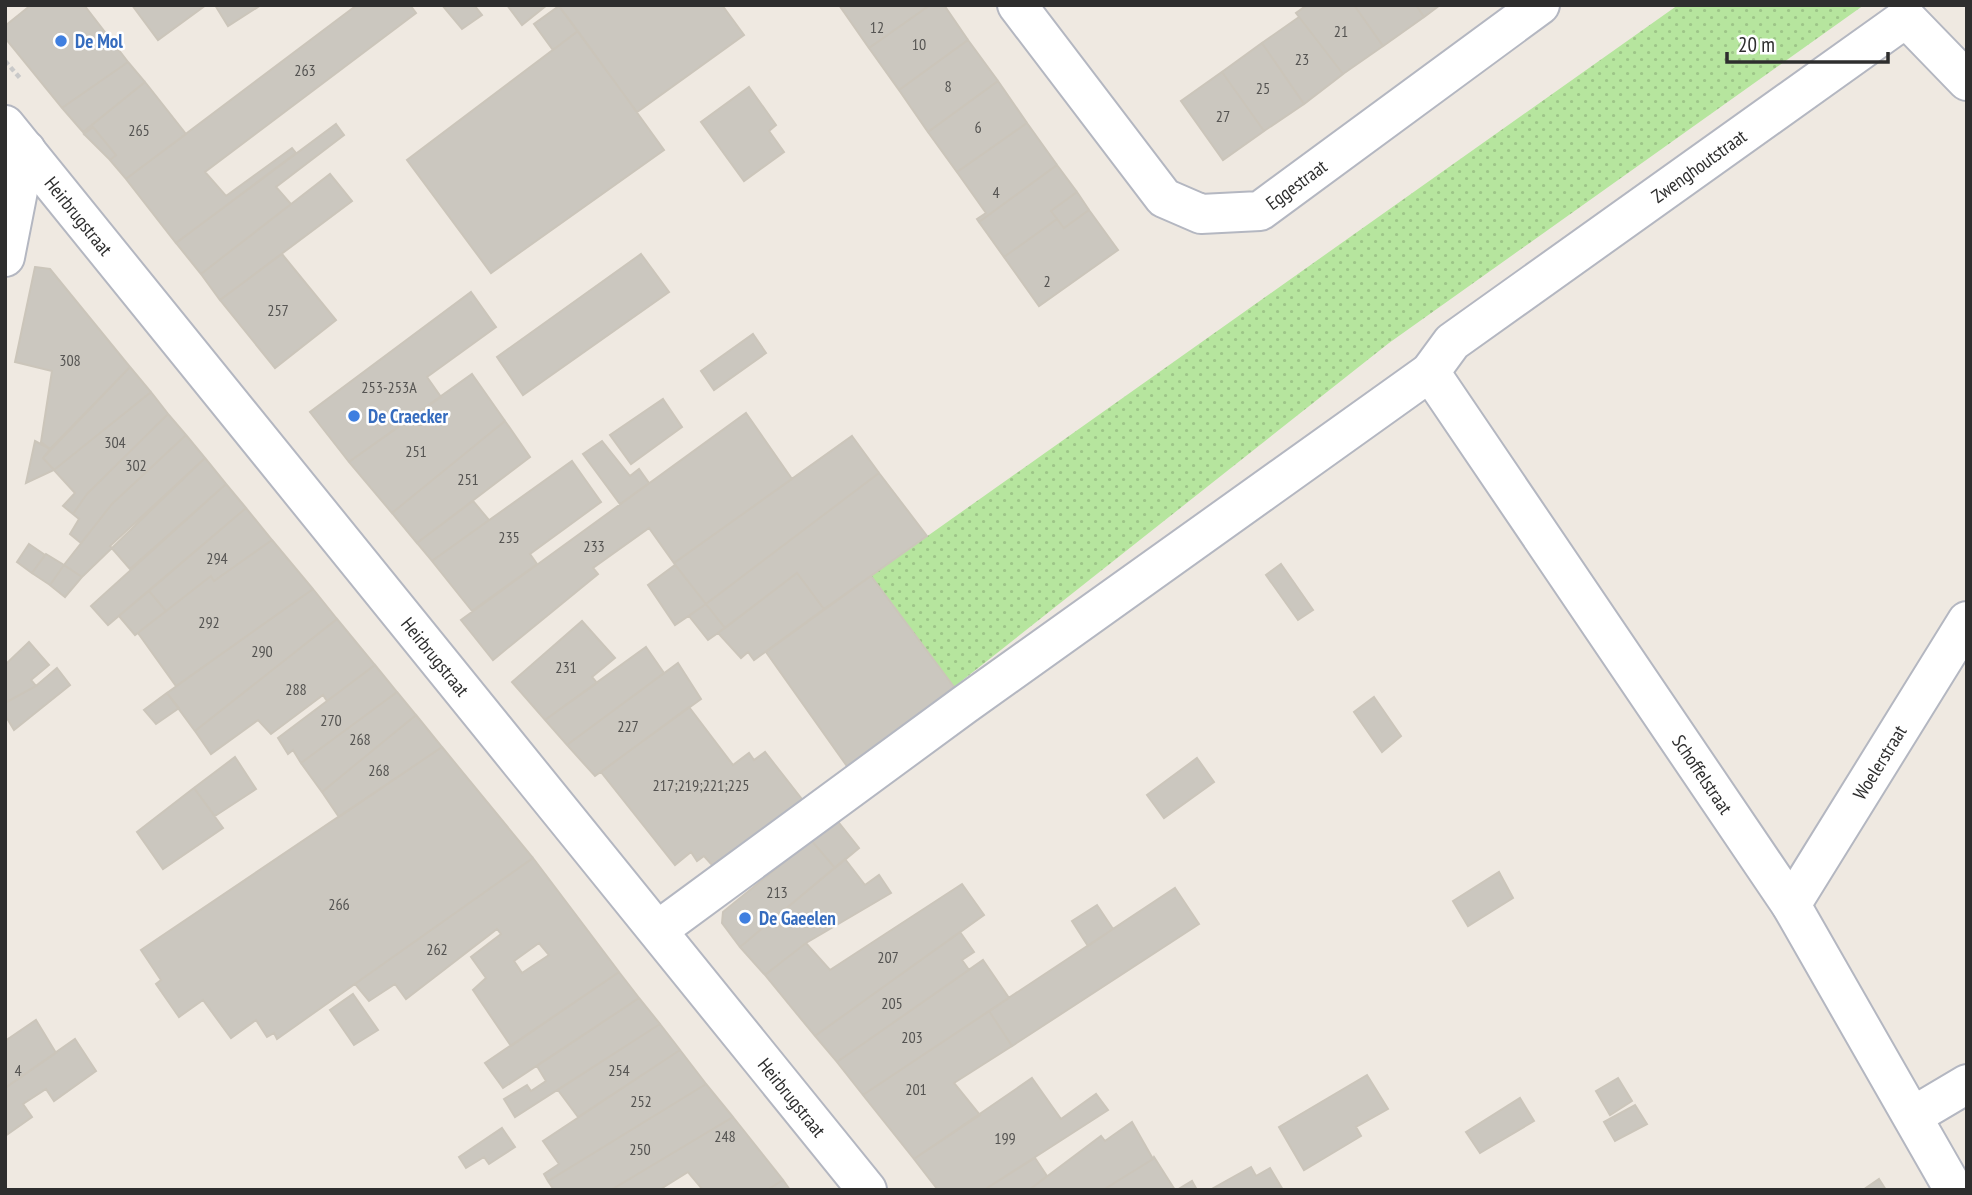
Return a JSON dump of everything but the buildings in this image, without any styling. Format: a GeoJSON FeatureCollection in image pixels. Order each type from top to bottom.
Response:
{"type":"FeatureCollection","features":[{"type":"Feature","properties":{"kind":"street","name":"Eggestraat"},"geometry":{"type":"LineString","coordinates":[[1017,5],[1164,198],[1201,214],[1260,211],[1540,5]]}},
{"type":"Feature","properties":{"kind":"street","name":"Zwenghoutstraat"},"geometry":{"type":"LineString","coordinates":[[1430,372],[1452,342],[1906,18],[1967,80]]}},
{"type":"Feature","properties":{"kind":"street"},"geometry":{"type":"LineString","coordinates":[[5,257],[15,137]]}},
{"type":"Feature","properties":{"kind":"street","name":"Heirbrugstraat"},"geometry":{"type":"LineString","coordinates":[[15,137],[867,1190]]}},
{"type":"Feature","properties":{"kind":"street","name":"Schoffelstraat"},"geometry":{"type":"LineString","coordinates":[[1430,372],[1791,905],[1954,1190]]}},
{"type":"Feature","properties":{"kind":"street"},"geometry":{"type":"LineString","coordinates":[[658,930],[964,705],[1430,372]]}},
{"type":"Feature","properties":{"kind":"street","name":"Woelerstraat"},"geometry":{"type":"LineString","coordinates":[[1791,905],[1967,621]]}},
{"type":"Feature","properties":{"kind":"street"},"geometry":{"type":"LineString","coordinates":[[1913,1116],[1967,1084]]}},
{"type":"Feature","properties":{"kind":"green space"},"geometry":{"type":"Polygon","coordinates":[[[1678,5],[1864,5],[1389,343],[954,687],[871,576],[1678,5]]]}},
{"type":"Feature","properties":{"kind":"place","name":"De Mol"},"geometry":{"type":"Point","coordinates":[61,41]}},
{"type":"Feature","properties":{"kind":"place","name":"De Craecker"},"geometry":{"type":"Point","coordinates":[354,416]}},
{"type":"Feature","properties":{"kind":"place","name":"De Gaeelen"},"geometry":{"type":"Point","coordinates":[745,918]}}]}
